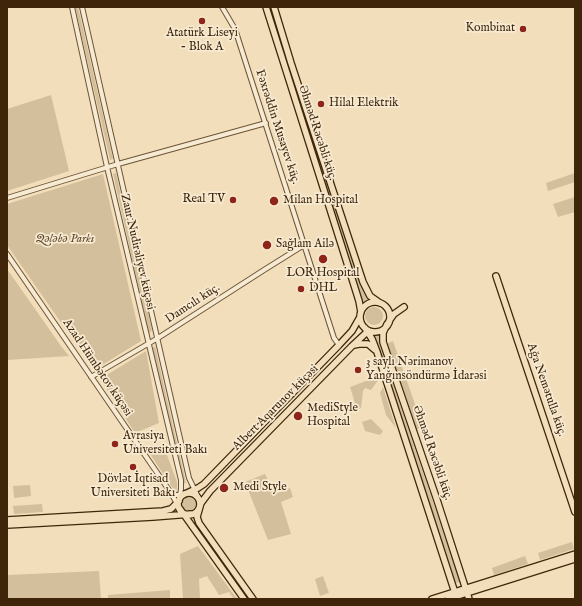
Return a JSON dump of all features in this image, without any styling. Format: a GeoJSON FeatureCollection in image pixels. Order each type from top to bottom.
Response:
{"type":"FeatureCollection","features":[{"type":"Feature","properties":{"kind":"main road","name":"Əhməd Rəcəbli küç."},"geometry":{"type":"LineString","coordinates":[[266,7],[359,301],[360,314]]}},
{"type":"Feature","properties":{"kind":"main road","name":"Əhməd Rəcəbli küç."},"geometry":{"type":"LineString","coordinates":[[274,7],[363,282],[370,296],[382,305]]}},
{"type":"Feature","properties":{"kind":"main road","name":"Ağa Nemətulla küç."},"geometry":{"type":"LineString","coordinates":[[496,276],[575,512]]}},
{"type":"Feature","properties":{"kind":"main road"},"geometry":{"type":"LineString","coordinates":[[372,302],[382,305],[397,308],[404,307],[395,313],[382,330],[369,331],[360,321],[362,309],[372,302]]}},
{"type":"Feature","properties":{"kind":"main road"},"geometry":{"type":"LineString","coordinates":[[382,305],[389,313],[388,323]]}},
{"type":"Feature","properties":{"kind":"main road","name":"Albert Aqarunov küçəsi"},"geometry":{"type":"LineString","coordinates":[[7,520],[163,512],[171,509],[194,490],[204,484],[339,345],[352,331],[360,314]]}},
{"type":"Feature","properties":{"kind":"main road","name":"Əhməd Rəcəbli küç."},"geometry":{"type":"LineString","coordinates":[[388,323],[383,333],[383,342],[437,500],[467,595]]}},
{"type":"Feature","properties":{"kind":"main road","name":"Əhməd Rəcəbli küç."},"geometry":{"type":"LineString","coordinates":[[369,331],[456,593]]}},
{"type":"Feature","properties":{"kind":"main road","name":"Albert Aqarunov küçəsi"},"geometry":{"type":"LineString","coordinates":[[199,507],[210,491],[352,346],[369,331]]}},
{"type":"Feature","properties":{"kind":"main road"},"geometry":{"type":"LineString","coordinates":[[352,346],[368,344],[371,345],[377,352]]}},
{"type":"Feature","properties":{"kind":"main road"},"geometry":{"type":"LineString","coordinates":[[181,500],[193,494],[199,500],[197,517],[199,524],[253,599]]}},
{"type":"Feature","properties":{"kind":"main road"},"geometry":{"type":"LineString","coordinates":[[181,500],[186,514],[191,514]]}},
{"type":"Feature","properties":{"kind":"main road"},"geometry":{"type":"LineString","coordinates":[[181,500],[184,515],[244,599]]}},
{"type":"Feature","properties":{"kind":"main road"},"geometry":{"type":"LineString","coordinates":[[7,525],[184,515],[196,512],[199,507]]}},
{"type":"Feature","properties":{"kind":"main road"},"geometry":{"type":"LineString","coordinates":[[467,595],[474,586],[575,554]]}},
{"type":"Feature","properties":{"kind":"main road"},"geometry":{"type":"LineString","coordinates":[[432,599],[456,593],[467,595],[575,559]]}},
{"type":"Feature","properties":{"kind":"main road"},"geometry":{"type":"LineString","coordinates":[[448,599],[456,593]]}},
{"type":"Feature","properties":{"kind":"street","name":"Zaur Nudirəliyev küçəsi"},"geometry":{"type":"LineString","coordinates":[[72,7],[107,167],[180,480],[181,500]]}},
{"type":"Feature","properties":{"kind":"street","name":"Zaur Nudirəliyev küçəsi"},"geometry":{"type":"LineString","coordinates":[[82,7],[189,478],[199,500]]}},
{"type":"Feature","properties":{"kind":"street","name":"Fəxrəddin Musayev küç."},"geometry":{"type":"LineString","coordinates":[[222,7],[233,24],[334,338],[339,345]]}},
{"type":"Feature","properties":{"kind":"street"},"geometry":{"type":"LineString","coordinates":[[7,198],[107,167],[266,123]]}},
{"type":"Feature","properties":{"kind":"street","name":"Damcılı küç."},"geometry":{"type":"LineString","coordinates":[[91,377],[149,344],[304,245]]}},
{"type":"Feature","properties":{"kind":"street","name":"Azad Hümbətov küçəsi"},"geometry":{"type":"LineString","coordinates":[[7,254],[171,493],[181,500]]}},
{"type":"Feature","properties":{"kind":"street"},"geometry":{"type":"LineString","coordinates":[[171,493],[181,500]]}},
{"type":"Feature","properties":{"kind":"green space"},"geometry":{"type":"Polygon","coordinates":[[[75,7],[78,7],[113,159],[110,160],[75,7]]]}},
{"type":"Feature","properties":{"kind":"green space"},"geometry":{"type":"Polygon","coordinates":[[[268,7],[271,7],[367,300],[363,302],[268,7]]]}},
{"type":"Feature","properties":{"kind":"green space"},"geometry":{"type":"Polygon","coordinates":[[[51,95],[69,171],[7,191],[7,109],[51,95]]]}},
{"type":"Feature","properties":{"kind":"green space"},"geometry":{"type":"Polygon","coordinates":[[[116,173],[152,330],[149,334],[113,174],[116,173]]]}},
{"type":"Feature","properties":{"kind":"green space"},"geometry":{"type":"Polygon","coordinates":[[[575,173],[575,182],[548,191],[546,183],[575,173]]]}},
{"type":"Feature","properties":{"kind":"green space","name":"Qələbə Parkı"},"geometry":{"type":"Polygon","coordinates":[[[103,174],[141,341],[94,370],[7,245],[7,204],[103,174]]]}},
{"type":"Feature","properties":{"kind":"green space"},"geometry":{"type":"Polygon","coordinates":[[[575,197],[575,212],[558,217],[553,204],[575,197]]]}},
{"type":"Feature","properties":{"kind":"green space"},"geometry":{"type":"Polygon","coordinates":[[[7,269],[61,346],[69,356],[7,360],[7,269]]]}},
{"type":"Feature","properties":{"kind":"green space"},"geometry":{"type":"Polygon","coordinates":[[[374,307],[380,310],[383,316],[380,322],[374,325],[368,322],[365,316],[368,310],[374,307]]]}},
{"type":"Feature","properties":{"kind":"green space"},"geometry":{"type":"Polygon","coordinates":[[[379,335],[379,342],[460,582],[456,583],[374,337],[379,335]]]}},
{"type":"Feature","properties":{"kind":"green space"},"geometry":{"type":"Polygon","coordinates":[[[393,341],[423,427],[415,430],[386,344],[393,341]]]}},
{"type":"Feature","properties":{"kind":"green space"},"geometry":{"type":"Polygon","coordinates":[[[155,346],[186,483],[183,484],[152,349],[155,346]]]}},
{"type":"Feature","properties":{"kind":"green space"},"geometry":{"type":"Polygon","coordinates":[[[146,351],[159,423],[135,433],[100,379],[146,351]]]}},
{"type":"Feature","properties":{"kind":"green space"},"geometry":{"type":"Polygon","coordinates":[[[377,377],[379,379],[371,390],[365,388],[363,391],[361,408],[357,410],[350,387],[377,377]]]}},
{"type":"Feature","properties":{"kind":"green space"},"geometry":{"type":"Polygon","coordinates":[[[383,387],[396,428],[386,415],[380,393],[383,387]]]}},
{"type":"Feature","properties":{"kind":"green space"},"geometry":{"type":"Polygon","coordinates":[[[371,419],[383,431],[380,435],[365,431],[362,422],[371,419]]]}},
{"type":"Feature","properties":{"kind":"green space"},"geometry":{"type":"Polygon","coordinates":[[[164,447],[177,482],[177,489],[175,490],[150,454],[164,447]]]}},
{"type":"Feature","properties":{"kind":"green space"},"geometry":{"type":"Polygon","coordinates":[[[265,474],[275,494],[290,488],[293,497],[281,502],[291,534],[268,540],[245,482],[265,474]]]}},
{"type":"Feature","properties":{"kind":"green space"},"geometry":{"type":"Polygon","coordinates":[[[30,485],[31,496],[14,498],[13,486],[30,485]]]}},
{"type":"Feature","properties":{"kind":"green space"},"geometry":{"type":"Polygon","coordinates":[[[189,495],[195,498],[198,504],[195,510],[189,513],[183,510],[180,504],[183,498],[189,495]]]}},
{"type":"Feature","properties":{"kind":"green space"},"geometry":{"type":"Polygon","coordinates":[[[42,504],[43,512],[14,514],[13,506],[42,504]]]}},
{"type":"Feature","properties":{"kind":"green space"},"geometry":{"type":"Polygon","coordinates":[[[572,542],[574,549],[540,560],[538,553],[572,542]]]}},
{"type":"Feature","properties":{"kind":"green space"},"geometry":{"type":"Polygon","coordinates":[[[198,546],[237,599],[234,599],[229,592],[219,595],[207,576],[199,579],[200,599],[183,599],[180,554],[198,546]]]}},
{"type":"Feature","properties":{"kind":"green space"},"geometry":{"type":"Polygon","coordinates":[[[525,556],[528,564],[494,575],[492,568],[525,556]]]}},
{"type":"Feature","properties":{"kind":"green space"},"geometry":{"type":"Polygon","coordinates":[[[99,571],[101,599],[7,599],[7,575],[99,571]]]}},
{"type":"Feature","properties":{"kind":"green space"},"geometry":{"type":"Polygon","coordinates":[[[323,576],[329,593],[320,596],[315,579],[323,576]]]}},
{"type":"Feature","properties":{"kind":"green space"},"geometry":{"type":"Polygon","coordinates":[[[170,590],[170,599],[108,599],[108,595],[170,590]]]}},
{"type":"Feature","properties":{"kind":"place","name":"Atatürk Liseyi - Blok A"},"geometry":{"type":"Point","coordinates":[202,21]}},
{"type":"Feature","properties":{"kind":"place","name":"Kombinat"},"geometry":{"type":"Point","coordinates":[523,29]}},
{"type":"Feature","properties":{"kind":"place","name":"Hilal Elektrik"},"geometry":{"type":"Point","coordinates":[321,104]}},
{"type":"Feature","properties":{"kind":"place","name":"Real TV"},"geometry":{"type":"Point","coordinates":[233,200]}},
{"type":"Feature","properties":{"kind":"place","name":"Milan Hospital"},"geometry":{"type":"Point","coordinates":[274,201]}},
{"type":"Feature","properties":{"kind":"place","name":"Sağlam Ailə"},"geometry":{"type":"Point","coordinates":[267,245]}},
{"type":"Feature","properties":{"kind":"place","name":"LOR Hospital"},"geometry":{"type":"Point","coordinates":[323,259]}},
{"type":"Feature","properties":{"kind":"place","name":"DHL"},"geometry":{"type":"Point","coordinates":[301,289]}},
{"type":"Feature","properties":{"kind":"place","name":"3 saylı Nərimanov Yanğınsöndürmə İdarəsi"},"geometry":{"type":"Point","coordinates":[358,370]}},
{"type":"Feature","properties":{"kind":"place","name":"MediStyle Hospital"},"geometry":{"type":"Point","coordinates":[298,416]}},
{"type":"Feature","properties":{"kind":"place","name":"Avrasiya Universiteti Bakı"},"geometry":{"type":"Point","coordinates":[115,444]}},
{"type":"Feature","properties":{"kind":"place","name":"Dövlət İqtisad Universiteti Bakı"},"geometry":{"type":"Point","coordinates":[133,467]}},
{"type":"Feature","properties":{"kind":"place","name":"Medi Style"},"geometry":{"type":"Point","coordinates":[224,488]}}]}
